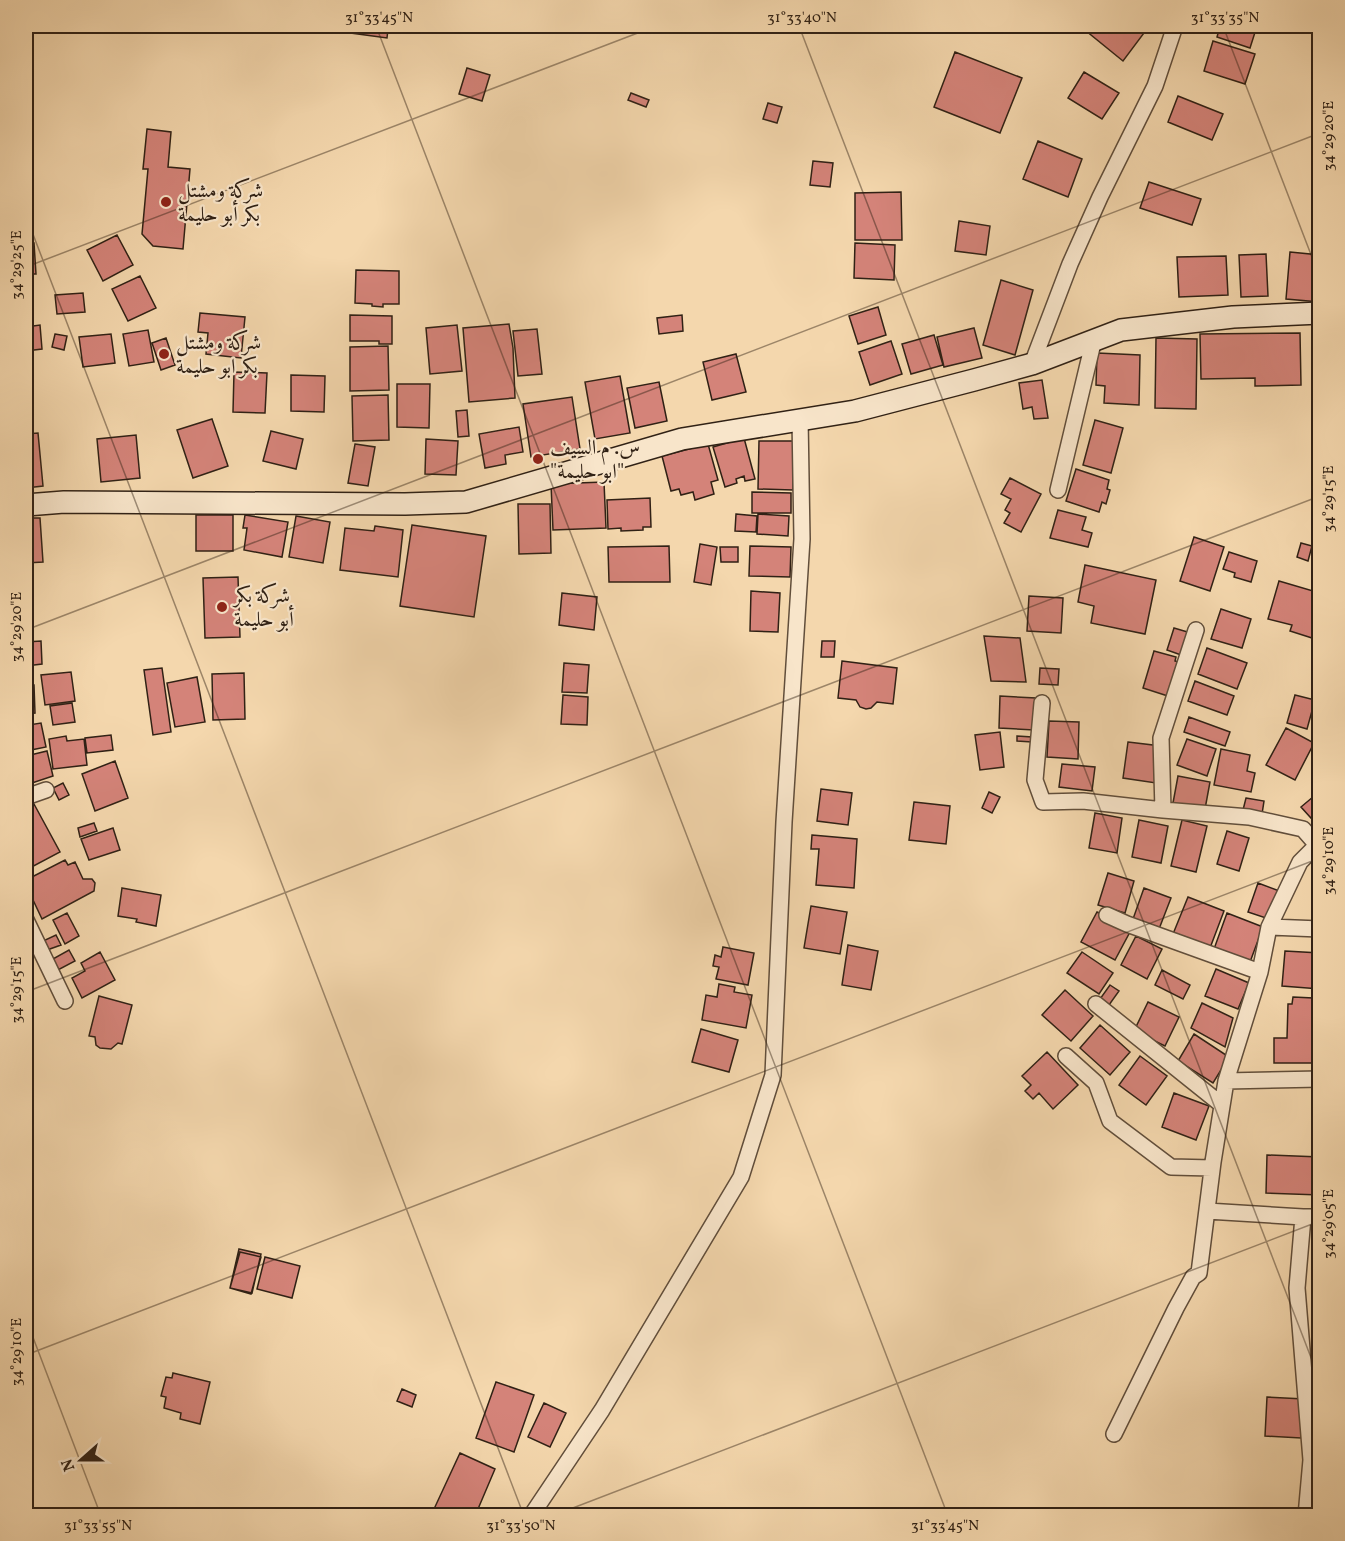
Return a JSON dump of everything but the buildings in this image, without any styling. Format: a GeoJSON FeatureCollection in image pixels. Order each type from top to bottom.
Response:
{"type":"FeatureCollection","features":[{"type":"Feature","properties":{"kind":"street"},"geometry":{"type":"LineString","coordinates":[[1032,363],[1075,255],[1155,86],[1175,26]]}},
{"type":"Feature","properties":{"kind":"street"},"geometry":{"type":"LineString","coordinates":[[26,505],[64,502],[405,504],[466,502],[682,439],[800,418],[855,411],[1032,363],[1120,330],[1233,317],[1320,313]]}},
{"type":"Feature","properties":{"kind":"street"},"geometry":{"type":"LineString","coordinates":[[1058,490],[1094,339]]}},
{"type":"Feature","properties":{"kind":"street"},"geometry":{"type":"LineString","coordinates":[[531,1515],[602,1410],[741,1177],[773,1075],[784,822],[802,539],[800,418]]}},
{"type":"Feature","properties":{"kind":"street"},"geometry":{"type":"LineString","coordinates":[[1163,810],[1161,738],[1196,630]]}},
{"type":"Feature","properties":{"kind":"street"},"geometry":{"type":"LineString","coordinates":[[1042,703],[1035,780],[1043,802],[1083,801],[1249,817],[1303,829],[1318,843],[1300,862],[1269,927],[1260,972],[1226,1081],[1199,1273],[1192,1277],[1114,1434]]}},
{"type":"Feature","properties":{"kind":"street"},"geometry":{"type":"LineString","coordinates":[[26,797],[46,790]]}},
{"type":"Feature","properties":{"kind":"street"},"geometry":{"type":"LineString","coordinates":[[1107,915],[1260,972]]}},
{"type":"Feature","properties":{"kind":"street"},"geometry":{"type":"LineString","coordinates":[[26,920],[65,1001]]}},
{"type":"Feature","properties":{"kind":"street"},"geometry":{"type":"LineString","coordinates":[[1269,927],[1320,929]]}},
{"type":"Feature","properties":{"kind":"street"},"geometry":{"type":"LineString","coordinates":[[1096,1004],[1222,1105]]}},
{"type":"Feature","properties":{"kind":"street"},"geometry":{"type":"LineString","coordinates":[[1066,1056],[1096,1083],[1110,1121],[1171,1167],[1212,1168]]}},
{"type":"Feature","properties":{"kind":"street"},"geometry":{"type":"LineString","coordinates":[[1226,1081],[1320,1079]]}},
{"type":"Feature","properties":{"kind":"street"},"geometry":{"type":"LineString","coordinates":[[1207,1211],[1320,1216]]}},
{"type":"Feature","properties":{"kind":"street"},"geometry":{"type":"LineString","coordinates":[[1303,1217],[1297,1288],[1311,1460],[1306,1515]]}},
{"type":"Feature","properties":{"kind":"place","name":"شركة ومشتل بكر أبو حليمة"},"geometry":{"type":"Point","coordinates":[166,202]}},
{"type":"Feature","properties":{"kind":"place","name":"شركة ومشتل بكر ابو حليمة"},"geometry":{"type":"Point","coordinates":[164,354]}},
{"type":"Feature","properties":{"kind":"place","name":"س. م السيف \"ابو حليمة\""},"geometry":{"type":"Point","coordinates":[538,459]}},
{"type":"Feature","properties":{"kind":"place","name":"شركة بكر أبو حليمة"},"geometry":{"type":"Point","coordinates":[222,607]}}]}
